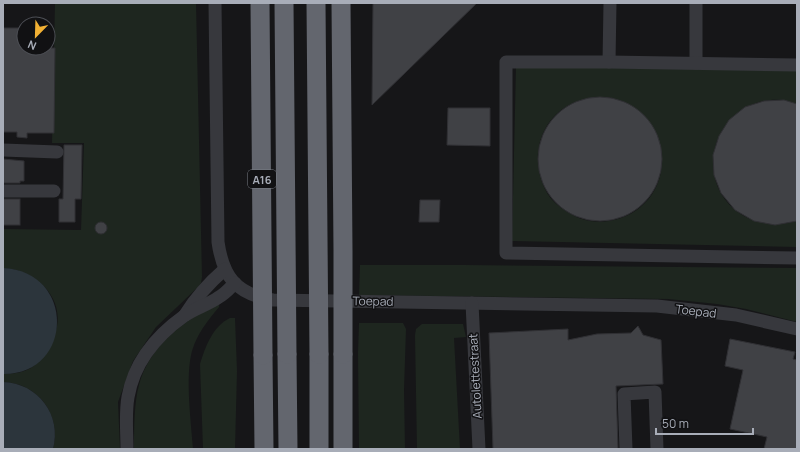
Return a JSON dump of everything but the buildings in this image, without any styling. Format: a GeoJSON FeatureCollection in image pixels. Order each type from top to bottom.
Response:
{"type":"FeatureCollection","features":[{"type":"Feature","properties":{"kind":"highway","name":"A16"},"geometry":{"type":"LineString","coordinates":[[260,3],[264,449]]}},
{"type":"Feature","properties":{"kind":"highway","name":"A16"},"geometry":{"type":"LineString","coordinates":[[284,3],[288,449]]}},
{"type":"Feature","properties":{"kind":"highway"},"geometry":{"type":"LineString","coordinates":[[316,3],[319,449]]}},
{"type":"Feature","properties":{"kind":"highway"},"geometry":{"type":"LineString","coordinates":[[341,3],[343,449]]}},
{"type":"Feature","properties":{"kind":"street","name":"Toepad"},"geometry":{"type":"LineString","coordinates":[[215,3],[218,242],[225,270],[235,283],[248,292],[273,300],[657,306],[736,315],[797,329]]}},
{"type":"Feature","properties":{"kind":"street"},"geometry":{"type":"LineString","coordinates":[[609,62],[610,3]]}},
{"type":"Feature","properties":{"kind":"street"},"geometry":{"type":"LineString","coordinates":[[696,3],[696,63]]}},
{"type":"Feature","properties":{"kind":"street"},"geometry":{"type":"LineString","coordinates":[[797,65],[506,62],[506,252],[797,258]]}},
{"type":"Feature","properties":{"kind":"street"},"geometry":{"type":"LineString","coordinates":[[3,150],[57,152]]}},
{"type":"Feature","properties":{"kind":"street"},"geometry":{"type":"LineString","coordinates":[[3,191],[54,191]]}},
{"type":"Feature","properties":{"kind":"street"},"geometry":{"type":"LineString","coordinates":[[185,315],[194,300],[225,270]]}},
{"type":"Feature","properties":{"kind":"street"},"geometry":{"type":"LineString","coordinates":[[127,449],[127,403],[130,386],[151,346],[159,336],[185,315],[220,297],[235,283]]}},
{"type":"Feature","properties":{"kind":"street","name":"Autolettestraat"},"geometry":{"type":"LineString","coordinates":[[472,303],[478,449]]}},
{"type":"Feature","properties":{"kind":"street"},"geometry":{"type":"LineString","coordinates":[[626,449],[624,394],[655,392],[657,449]]}},
{"type":"Feature","properties":{"kind":"shaded area"},"geometry":{"type":"Polygon","coordinates":[[[55,3],[196,3],[201,283],[156,327],[133,361],[118,402],[120,449],[53,449],[55,436],[54,424],[44,403],[37,395],[27,388],[16,384],[3,382],[3,374],[16,373],[30,369],[39,361],[56,331],[58,314],[50,294],[43,285],[25,273],[14,269],[3,268],[3,229],[81,230],[84,143],[52,143],[54,56],[56,56],[56,16],[55,16],[55,3]]]}},
{"type":"Feature","properties":{"kind":"shaded area"},"geometry":{"type":"Polygon","coordinates":[[[516,66],[797,70],[797,104],[786,100],[759,102],[740,111],[726,125],[716,143],[713,163],[716,182],[726,201],[744,216],[770,224],[784,224],[797,221],[797,247],[512,241],[516,66]],[[608,97],[578,101],[559,112],[550,121],[544,131],[538,153],[540,177],[550,197],[567,212],[589,221],[609,221],[630,214],[645,203],[656,187],[661,170],[661,152],[656,134],[645,117],[628,104],[608,97]]]}},
{"type":"Feature","properties":{"kind":"shaded area"},"geometry":{"type":"Polygon","coordinates":[[[360,265],[797,268],[797,322],[746,309],[717,304],[668,299],[359,295],[360,265]]]}},
{"type":"Feature","properties":{"kind":"shaded area"},"geometry":{"type":"Polygon","coordinates":[[[3,268],[27,273],[44,286],[54,303],[57,322],[53,342],[43,358],[26,370],[3,374],[3,268]]]}},
{"type":"Feature","properties":{"kind":"shaded area"},"geometry":{"type":"Polygon","coordinates":[[[219,302],[219,307],[207,322],[197,339],[192,351],[190,362],[189,399],[193,449],[134,449],[137,392],[144,371],[151,358],[160,346],[181,326],[219,302]]]}},
{"type":"Feature","properties":{"kind":"shaded area"},"geometry":{"type":"Polygon","coordinates":[[[230,318],[235,318],[237,371],[235,449],[203,449],[200,364],[210,338],[219,326],[230,318]]]}},
{"type":"Feature","properties":{"kind":"shaded area"},"geometry":{"type":"Polygon","coordinates":[[[359,323],[403,323],[406,329],[404,390],[405,449],[359,449],[359,323]]]}},
{"type":"Feature","properties":{"kind":"shaded area"},"geometry":{"type":"Polygon","coordinates":[[[422,324],[463,324],[466,337],[454,338],[460,449],[417,449],[415,335],[416,329],[422,324]]]}},
{"type":"Feature","properties":{"kind":"shaded area"},"geometry":{"type":"Polygon","coordinates":[[[3,382],[16,384],[27,388],[37,395],[44,403],[54,424],[55,436],[53,449],[3,449],[3,382]]]}}]}
